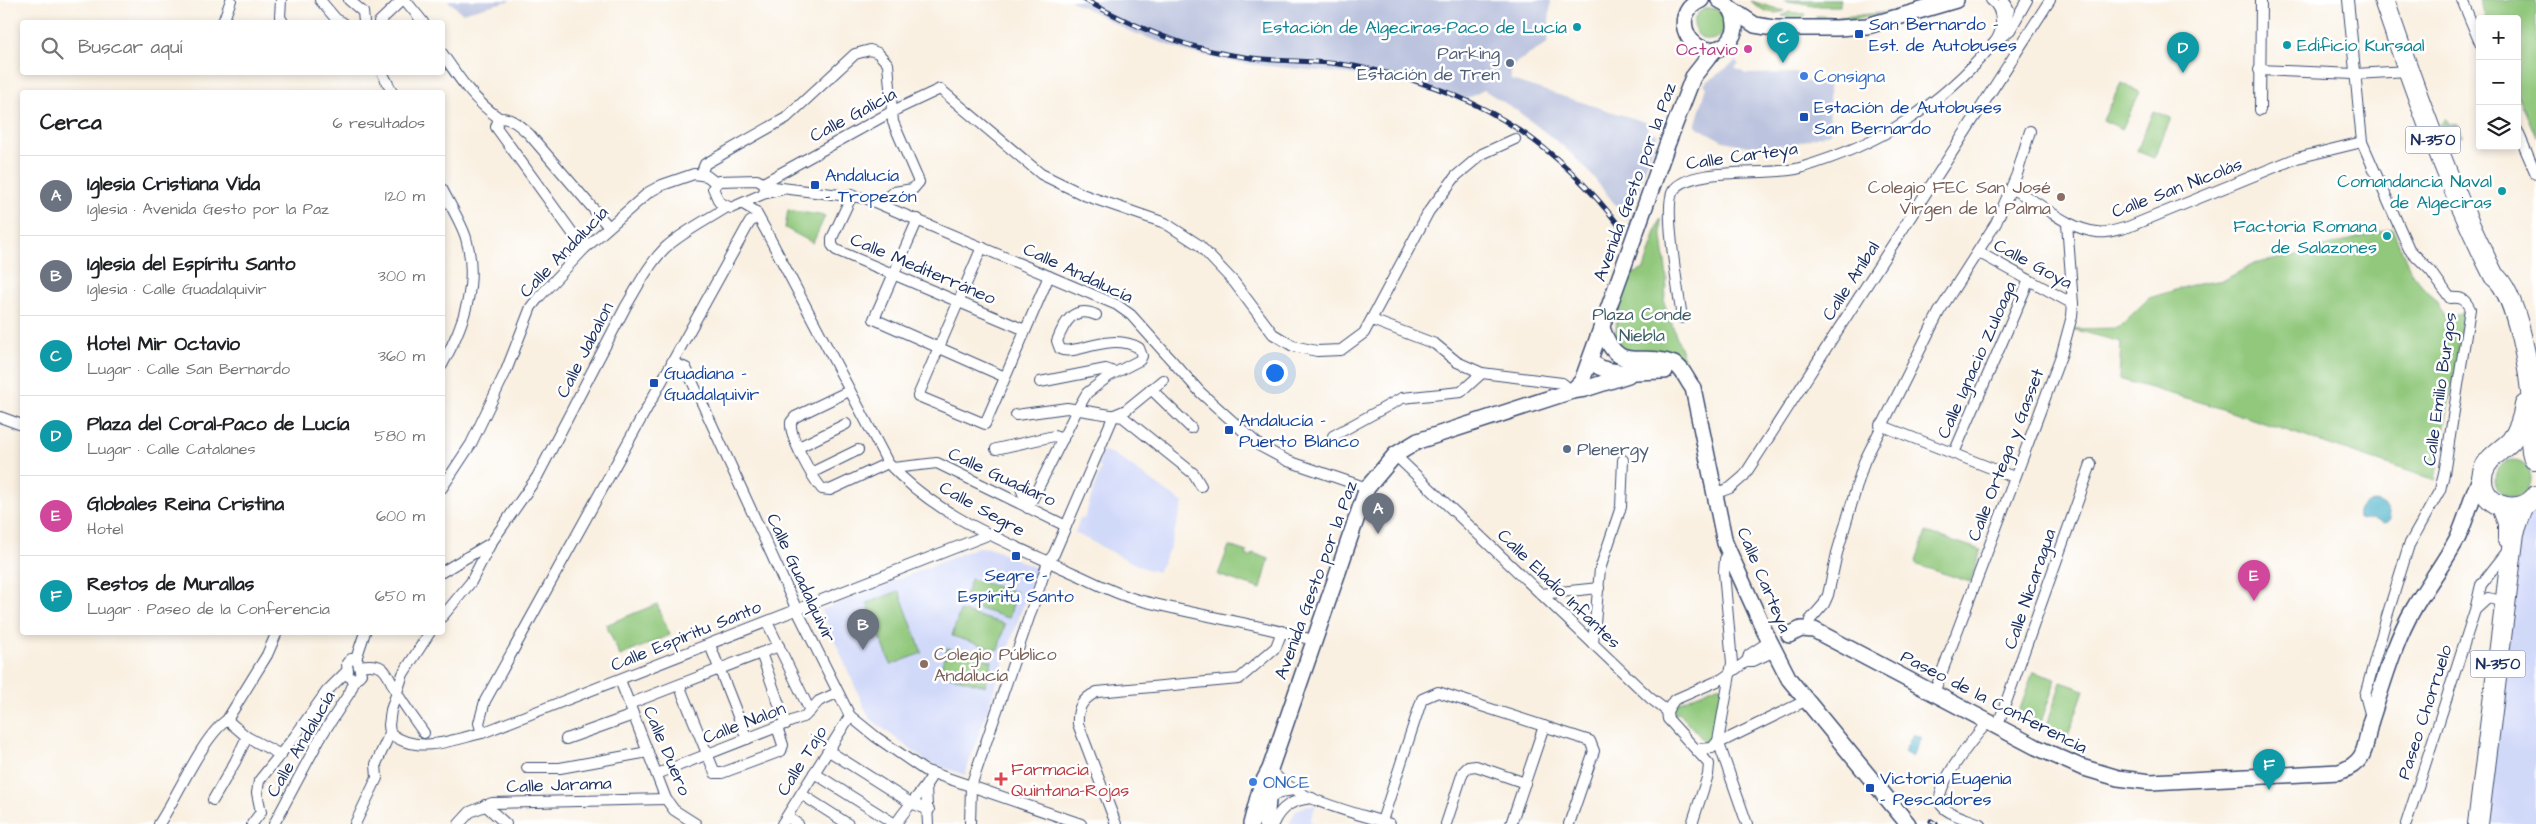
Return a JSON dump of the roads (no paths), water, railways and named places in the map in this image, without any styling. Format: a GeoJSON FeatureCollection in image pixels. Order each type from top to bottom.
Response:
{"type":"FeatureCollection","features":[{"type":"Feature","properties":{"kind":"highway","name":"N-350"},"geometry":{"type":"LineString","coordinates":[[2384,0],[2442,164],[2494,276],[2494,282],[2509,317],[2517,349],[2525,402],[2519,428],[2511,440],[2489,460],[2483,473],[2485,491],[2497,504],[2509,529],[2472,824]]}},
{"type":"Feature","properties":{"kind":"highway","name":"N-350"},"geometry":{"type":"LineString","coordinates":[[2494,276],[2500,279],[2512,308],[2528,361],[2532,409],[2530,445],[2535,461]]}},
{"type":"Feature","properties":{"kind":"highway","name":"N-350"},"geometry":{"type":"LineString","coordinates":[[2495,455],[2515,450],[2535,461]]}},
{"type":"Feature","properties":{"kind":"highway","name":"N-350"},"geometry":{"type":"LineString","coordinates":[[2497,504],[2531,502]]}},
{"type":"Feature","properties":{"kind":"highway","name":"N-350"},"geometry":{"type":"LineString","coordinates":[[2478,824],[2516,521],[2531,502]]}},
{"type":"Feature","properties":{"kind":"street"},"geometry":{"type":"LineString","coordinates":[[224,20],[231,0]]}},
{"type":"Feature","properties":{"kind":"street"},"geometry":{"type":"LineString","coordinates":[[282,0],[280,17],[282,20]]}},
{"type":"Feature","properties":{"kind":"street"},"geometry":{"type":"LineString","coordinates":[[320,0],[338,20]]}},
{"type":"Feature","properties":{"kind":"street"},"geometry":{"type":"LineString","coordinates":[[349,0],[363,12],[364,20]]}},
{"type":"Feature","properties":{"kind":"street"},"geometry":{"type":"LineString","coordinates":[[381,20],[404,0],[420,20]]}},
{"type":"Feature","properties":{"kind":"street"},"geometry":{"type":"LineString","coordinates":[[1701,0],[1692,6],[1685,18],[1685,32],[1695,45],[1701,48],[1715,49],[1748,32],[1767,31],[1773,28]]}},
{"type":"Feature","properties":{"kind":"street"},"geometry":{"type":"LineString","coordinates":[[1725,3],[1749,23],[1773,28],[1867,26],[1956,0]]}},
{"type":"Feature","properties":{"kind":"street"},"geometry":{"type":"LineString","coordinates":[[1991,0],[1999,8],[1998,36]]}},
{"type":"Feature","properties":{"kind":"street","name":"Calle Carteya"},"geometry":{"type":"LineString","coordinates":[[1682,318],[1669,204],[1678,185],[1684,181],[1711,175],[1798,169],[1863,145],[1895,129],[1926,110],[1960,80],[1998,36],[2010,5],[2004,0]]}},
{"type":"Feature","properties":{"kind":"street","name":"Calle Carteya"},"geometry":{"type":"LineString","coordinates":[[1998,36],[2010,30],[2027,0]]}},
{"type":"Feature","properties":{"kind":"street","name":"Calle Aníbal"},"geometry":{"type":"LineString","coordinates":[[1714,494],[1730,488],[1744,476],[2050,0]]}},
{"type":"Feature","properties":{"kind":"street"},"geometry":{"type":"LineString","coordinates":[[2260,110],[2259,70],[2262,0]]}},
{"type":"Feature","properties":{"kind":"street","name":"Calle Emilio Burgos"},"geometry":{"type":"LineString","coordinates":[[2348,0],[2362,142],[2409,249],[2430,271],[2450,298],[2460,297],[2466,300],[2470,309],[2444,474],[2440,490],[2409,545],[2390,608],[2365,695],[2372,717]]}},
{"type":"Feature","properties":{"kind":"street"},"geometry":{"type":"LineString","coordinates":[[2462,0],[2476,33]]}},
{"type":"Feature","properties":{"kind":"street"},"geometry":{"type":"LineString","coordinates":[[1725,3],[1736,25],[1730,40]]}},
{"type":"Feature","properties":{"kind":"street","name":"Avenida Gesto por la Paz"},"geometry":{"type":"LineString","coordinates":[[1693,77],[1695,45]]}},
{"type":"Feature","properties":{"kind":"street","name":"Avenida Gesto por la Paz"},"geometry":{"type":"LineString","coordinates":[[1253,817],[1261,786],[1270,769],[1367,488],[1395,455],[1418,441],[1556,390],[1572,391],[1582,381],[1693,77],[1715,49]]}},
{"type":"Feature","properties":{"kind":"street"},"geometry":{"type":"LineString","coordinates":[[716,183],[701,174],[705,164],[786,118],[855,54],[870,50],[884,58],[888,64],[891,112],[919,182],[913,189],[894,192],[881,204]]}},
{"type":"Feature","properties":{"kind":"street"},"geometry":{"type":"LineString","coordinates":[[445,57],[468,90],[499,118],[515,122],[529,134],[608,226]]}},
{"type":"Feature","properties":{"kind":"street"},"geometry":{"type":"LineString","coordinates":[[2259,70],[2356,74],[2408,71]]}},
{"type":"Feature","properties":{"kind":"street"},"geometry":{"type":"LineString","coordinates":[[384,75],[391,90]]}},
{"type":"Feature","properties":{"kind":"street","name":"Calle Galicia"},"geometry":{"type":"LineString","coordinates":[[762,190],[782,172],[891,112],[940,89],[1041,174],[1084,195],[1165,223],[1199,244],[1234,282],[1273,334],[1294,346],[1317,351],[1341,350],[1364,333],[1372,320]]}},
{"type":"Feature","properties":{"kind":"street"},"geometry":{"type":"LineString","coordinates":[[499,118],[496,127],[584,249]]}},
{"type":"Feature","properties":{"kind":"street"},"geometry":{"type":"LineString","coordinates":[[1666,711],[1674,700],[1731,674],[1747,661],[1753,661],[1772,646],[1785,646],[1789,635],[1801,629],[1808,629],[1810,620],[1824,604],[1828,595],[1837,552],[1864,462],[1880,426],[1939,312],[1996,223],[2011,188],[2030,131]]}},
{"type":"Feature","properties":{"kind":"street"},"geometry":{"type":"LineString","coordinates":[[1515,139],[1482,154],[1456,176],[1429,211],[1372,320],[1435,344],[1457,362],[1482,373],[1556,390]]}},
{"type":"Feature","properties":{"kind":"street"},"geometry":{"type":"LineString","coordinates":[[2521,139],[2536,174]]}},
{"type":"Feature","properties":{"kind":"street","name":"Calle San Nicolás"},"geometry":{"type":"LineString","coordinates":[[2011,188],[2024,194],[2067,223],[2099,233],[2128,227],[2297,158],[2362,142]]}},
{"type":"Feature","properties":{"kind":"street"},"geometry":{"type":"LineString","coordinates":[[782,172],[778,179],[784,190]]}},
{"type":"Feature","properties":{"kind":"street","name":"Calle Andalucía"},"geometry":{"type":"LineString","coordinates":[[445,483],[471,444],[490,405],[531,308],[584,249],[649,192],[685,176],[701,174]]}},
{"type":"Feature","properties":{"kind":"street"},"geometry":{"type":"LineString","coordinates":[[482,733],[479,723],[484,701],[750,222],[757,214],[762,190],[757,180],[722,180],[716,183],[714,188],[716,197],[726,207],[736,208],[762,190]]}},
{"type":"Feature","properties":{"kind":"street","name":"Calle Andalucía"},"geometry":{"type":"LineString","coordinates":[[762,190],[852,195],[881,204],[1117,305],[1131,315],[1201,393],[1260,446],[1288,461],[1367,488]]}},
{"type":"Feature","properties":{"kind":"street"},"geometry":{"type":"LineString","coordinates":[[445,195],[466,237],[472,278],[470,297],[464,317],[445,360]]}},
{"type":"Feature","properties":{"kind":"street","name":"Calle Mediterráneo"},"geometry":{"type":"LineString","coordinates":[[852,195],[833,236],[832,245],[839,251],[1025,330]]}},
{"type":"Feature","properties":{"kind":"street","name":"Calle Segre"},"geometry":{"type":"LineString","coordinates":[[744,204],[757,214],[849,391],[891,465],[946,512],[1048,562],[1133,599],[1282,631],[1313,640]]}},
{"type":"Feature","properties":{"kind":"street","name":"Calle Jabalon"},"geometry":{"type":"LineString","coordinates":[[491,543],[537,477],[626,306],[657,258],[672,243],[726,207]]}},
{"type":"Feature","properties":{"kind":"street"},"geometry":{"type":"LineString","coordinates":[[918,219],[874,319],[1005,377]]}},
{"type":"Feature","properties":{"kind":"street","name":"Calle Ortega y Gasset"},"geometry":{"type":"LineString","coordinates":[[1934,692],[2014,477],[2021,466],[2062,352],[2072,316],[2073,304],[2067,223]]}},
{"type":"Feature","properties":{"kind":"street"},"geometry":{"type":"LineString","coordinates":[[982,247],[918,396],[985,424],[1049,276]]}},
{"type":"Feature","properties":{"kind":"street","name":"Calle Goya"},"geometry":{"type":"LineString","coordinates":[[1978,252],[2073,304]]}},
{"type":"Feature","properties":{"kind":"street","name":"Calle Ignacio Zuloaga"},"geometry":{"type":"LineString","coordinates":[[1954,453],[2029,280]]}},
{"type":"Feature","properties":{"kind":"street"},"geometry":{"type":"LineString","coordinates":[[1028,508],[1087,393],[1114,372],[1140,360],[1142,356],[1141,350],[1119,340],[1068,351],[1060,349],[1057,344],[1065,322],[1071,316],[1090,312],[1096,315]]}},
{"type":"Feature","properties":{"kind":"street"},"geometry":{"type":"LineString","coordinates":[[1602,328],[1612,350],[1622,358]]}},
{"type":"Feature","properties":{"kind":"street"},"geometry":{"type":"LineString","coordinates":[[1590,360],[1622,358],[1674,364],[1682,371],[1686,380]]}},
{"type":"Feature","properties":{"kind":"street"},"geometry":{"type":"LineString","coordinates":[[1590,360],[1595,366],[1606,370],[1665,371],[1686,380]]}},
{"type":"Feature","properties":{"kind":"street","name":"Calle Guadalquivir"},"geometry":{"type":"LineString","coordinates":[[672,362],[686,368],[797,610],[850,716],[912,764],[1081,824]]}},
{"type":"Feature","properties":{"kind":"street"},"geometry":{"type":"LineString","coordinates":[[1040,382],[1106,369],[1114,372]]}},
{"type":"Feature","properties":{"kind":"street"},"geometry":{"type":"LineString","coordinates":[[1572,391],[1586,390],[1643,371]]}},
{"type":"Feature","properties":{"kind":"street"},"geometry":{"type":"LineString","coordinates":[[1333,436],[1402,398],[1461,392],[1482,373]]}},
{"type":"Feature","properties":{"kind":"street"},"geometry":{"type":"LineString","coordinates":[[970,824],[972,786],[1048,562],[1054,554],[1114,415],[1126,410],[1163,380]]}},
{"type":"Feature","properties":{"kind":"street","name":"Calle Carteya"},"geometry":{"type":"LineString","coordinates":[[1686,380],[1695,392],[1714,494],[1729,553],[1772,646],[1789,679],[1908,824]]}},
{"type":"Feature","properties":{"kind":"street"},"geometry":{"type":"LineString","coordinates":[[1151,389],[1191,428]]}},
{"type":"Feature","properties":{"kind":"street","name":"Calle Guadiaro"},"geometry":{"type":"LineString","coordinates":[[849,391],[793,418],[792,433],[811,473],[822,489],[830,490],[891,465],[937,463],[1066,526]]}},
{"type":"Feature","properties":{"kind":"street"},"geometry":{"type":"LineString","coordinates":[[1016,415],[1067,408],[1123,417],[1194,474],[1201,486]]}},
{"type":"Feature","properties":{"kind":"street"},"geometry":{"type":"LineString","coordinates":[[0,417],[20,423]]}},
{"type":"Feature","properties":{"kind":"street"},"geometry":{"type":"LineString","coordinates":[[799,447],[846,424]]}},
{"type":"Feature","properties":{"kind":"street"},"geometry":{"type":"LineString","coordinates":[[1880,426],[2014,477]]}},
{"type":"Feature","properties":{"kind":"street"},"geometry":{"type":"LineString","coordinates":[[996,449],[1054,436],[1063,439]]}},
{"type":"Feature","properties":{"kind":"street"},"geometry":{"type":"LineString","coordinates":[[811,473],[858,450]]}},
{"type":"Feature","properties":{"kind":"street","name":"Calle Eladio Infantes"},"geometry":{"type":"LineString","coordinates":[[1395,455],[1666,711],[1668,719],[1707,760],[1709,769]]}},
{"type":"Feature","properties":{"kind":"street"},"geometry":{"type":"LineString","coordinates":[[1593,644],[1600,569],[1621,507],[1623,460]]}},
{"type":"Feature","properties":{"kind":"street","name":"Calle Nicaragua"},"geometry":{"type":"LineString","coordinates":[[1992,723],[2000,719],[2091,464]]}},
{"type":"Feature","properties":{"kind":"street","name":"Paseo de la Conferencia"},"geometry":{"type":"LineString","coordinates":[[1808,629],[2080,767],[2118,778],[2151,782],[2339,772],[2353,766],[2361,758],[2367,744],[2372,717],[2413,609],[2458,536],[2471,506],[2472,496],[2483,473]]}},
{"type":"Feature","properties":{"kind":"street"},"geometry":{"type":"LineString","coordinates":[[1021,488],[1028,508]]}},
{"type":"Feature","properties":{"kind":"street"},"geometry":{"type":"LineString","coordinates":[[2471,506],[2497,504]]}},
{"type":"Feature","properties":{"kind":"street","name":"Calle Espiritu Santo"},"geometry":{"type":"LineString","coordinates":[[390,733],[398,739],[414,745],[431,744],[482,733],[990,534]]}},
{"type":"Feature","properties":{"kind":"street"},"geometry":{"type":"LineString","coordinates":[[445,570],[491,543]]}},
{"type":"Feature","properties":{"kind":"street"},"geometry":{"type":"LineString","coordinates":[[445,614],[471,582],[491,543]]}},
{"type":"Feature","properties":{"kind":"street"},"geometry":{"type":"LineString","coordinates":[[1729,553],[1725,559],[1724,572],[1731,674],[1718,741],[1747,824]]}},
{"type":"Feature","properties":{"kind":"street","name":"Paseo Chorruelo"},"geometry":{"type":"LineString","coordinates":[[2406,824],[2475,610],[2481,585],[2506,553]]}},
{"type":"Feature","properties":{"kind":"street"},"geometry":{"type":"LineString","coordinates":[[1540,594],[1599,588]]}},
{"type":"Feature","properties":{"kind":"street"},"geometry":{"type":"LineString","coordinates":[[2475,610],[2488,598],[2497,600],[2499,605]]}},
{"type":"Feature","properties":{"kind":"street"},"geometry":{"type":"LineString","coordinates":[[767,622],[810,711]]}},
{"type":"Feature","properties":{"kind":"street"},"geometry":{"type":"LineString","coordinates":[[1116,824],[1078,724],[1077,713],[1080,705],[1088,696],[1097,692],[1239,679],[1276,648],[1282,631]]}},
{"type":"Feature","properties":{"kind":"street"},"geometry":{"type":"LineString","coordinates":[[159,824],[172,805],[207,740],[218,726],[227,720],[267,655],[277,635]]}},
{"type":"Feature","properties":{"kind":"street","name":"Calle Andalucía"},"geometry":{"type":"LineString","coordinates":[[274,824],[320,738],[350,692],[355,680],[360,676],[358,663],[365,635]]}},
{"type":"Feature","properties":{"kind":"street"},"geometry":{"type":"LineString","coordinates":[[354,824],[377,778],[376,764],[390,733],[389,725],[403,674],[428,635]]}},
{"type":"Feature","properties":{"kind":"street"},"geometry":{"type":"LineString","coordinates":[[710,644],[747,739]]}},
{"type":"Feature","properties":{"kind":"street"},"geometry":{"type":"LineString","coordinates":[[629,704],[779,646]]}},
{"type":"Feature","properties":{"kind":"street"},"geometry":{"type":"LineString","coordinates":[[679,685],[712,771],[720,774],[781,751],[784,745],[782,725],[761,653]]}},
{"type":"Feature","properties":{"kind":"street"},"geometry":{"type":"LineString","coordinates":[[355,680],[349,678],[348,661],[384,669],[390,675],[397,692],[424,733]]}},
{"type":"Feature","properties":{"kind":"street"},"geometry":{"type":"LineString","coordinates":[[252,824],[261,812],[257,793],[259,781],[281,755],[327,691],[348,670]]}},
{"type":"Feature","properties":{"kind":"street","name":"Calle Duero"},"geometry":{"type":"LineString","coordinates":[[620,680],[666,799],[674,810],[696,824]]}},
{"type":"Feature","properties":{"kind":"street","name":"Calle Nalon"},"geometry":{"type":"LineString","coordinates":[[656,774],[805,716],[819,701],[837,692]]}},
{"type":"Feature","properties":{"kind":"street"},"geometry":{"type":"LineString","coordinates":[[1270,769],[1278,780],[1294,790],[1386,823],[1422,699],[1438,692],[1586,738],[1592,744],[1594,751],[1569,824]]}},
{"type":"Feature","properties":{"kind":"street"},"geometry":{"type":"LineString","coordinates":[[1697,749],[1707,750],[1718,741],[1723,742],[1807,700]]}},
{"type":"Feature","properties":{"kind":"street"},"geometry":{"type":"LineString","coordinates":[[566,739],[634,715]]}},
{"type":"Feature","properties":{"kind":"street","name":"Calle Tajo"},"geometry":{"type":"LineString","coordinates":[[784,820],[850,716]]}},
{"type":"Feature","properties":{"kind":"street"},"geometry":{"type":"LineString","coordinates":[[227,720],[247,737],[281,755]]}},
{"type":"Feature","properties":{"kind":"street"},"geometry":{"type":"LineString","coordinates":[[1980,824],[1945,809],[1940,803],[1939,795],[1955,764],[1992,723]]}},
{"type":"Feature","properties":{"kind":"street"},"geometry":{"type":"LineString","coordinates":[[1510,824],[1544,726]]}},
{"type":"Feature","properties":{"kind":"street"},"geometry":{"type":"LineString","coordinates":[[213,800],[247,737]]}},
{"type":"Feature","properties":{"kind":"street"},"geometry":{"type":"LineString","coordinates":[[828,750],[911,803],[929,810]]}},
{"type":"Feature","properties":{"kind":"street"},"geometry":{"type":"LineString","coordinates":[[527,768],[560,768],[648,752]]}},
{"type":"Feature","properties":{"kind":"street"},"geometry":{"type":"LineString","coordinates":[[1446,824],[1463,772],[1468,767],[1476,766],[1524,783]]}},
{"type":"Feature","properties":{"kind":"street","name":"Avenida Gesto por la Paz"},"geometry":{"type":"LineString","coordinates":[[1266,824],[1270,769]]}},
{"type":"Feature","properties":{"kind":"street"},"geometry":{"type":"LineString","coordinates":[[1692,824],[1709,769],[1723,770],[1729,774]]}},
{"type":"Feature","properties":{"kind":"street"},"geometry":{"type":"LineString","coordinates":[[814,773],[896,824],[911,803],[926,788],[933,773]]}},
{"type":"Feature","properties":{"kind":"street"},"geometry":{"type":"LineString","coordinates":[[926,788],[929,810],[928,824]]}},
{"type":"Feature","properties":{"kind":"street"},"geometry":{"type":"LineString","coordinates":[[1253,817],[1267,798],[1294,790]]}},
{"type":"Feature","properties":{"kind":"street"},"geometry":{"type":"LineString","coordinates":[[801,794],[848,824]]}},
{"type":"Feature","properties":{"kind":"street"},"geometry":{"type":"LineString","coordinates":[[1273,824],[1282,809],[1288,804],[1296,800],[1313,798]]}},
{"type":"Feature","properties":{"kind":"street","name":"Calle Jarama"},"geometry":{"type":"LineString","coordinates":[[459,824],[470,812],[485,805],[512,802],[666,799]]}},
{"type":"Feature","properties":{"kind":"street"},"geometry":{"type":"LineString","coordinates":[[485,805],[506,824]]}},
{"type":"Feature","properties":{"kind":"street"},"geometry":{"type":"LineString","coordinates":[[784,820],[798,824]]}},
{"type":"Feature","properties":{"kind":"water"},"geometry":{"type":"Polygon","coordinates":[[[2375,502],[2388,510],[2390,519],[2387,522],[2383,523],[2373,518],[2362,520],[2358,518],[2362,506],[2375,502]]]}},
{"type":"Feature","properties":{"kind":"water"},"geometry":{"type":"Polygon","coordinates":[[[1913,734],[1922,738],[1912,757],[1904,752],[1913,734]]]}},
{"type":"Feature","properties":{"kind":"railway"},"geometry":{"type":"LineString","coordinates":[[1085,0],[1145,29],[1208,50],[1252,58],[1354,66],[1395,75],[1434,87],[1470,102],[1504,120],[1535,141],[1565,166],[1594,195],[1621,228]]}},
{"type":"Feature","properties":{"kind":"railway"},"geometry":{"type":"LineString","coordinates":[[1931,821],[1936,824]]}},
{"type":"Feature","properties":{"kind":"place","name":"Estación de Algeciras-Paco de Lucía"},"geometry":{"type":"Point","coordinates":[1577,27]}},
{"type":"Feature","properties":{"kind":"place","name":"San Bernardo - Est. de Autobuses"},"geometry":{"type":"Point","coordinates":[1859,34]}},
{"type":"Feature","properties":{"kind":"place","name":"Edificio Kursaal"},"geometry":{"type":"Point","coordinates":[2287,45]}},
{"type":"Feature","properties":{"kind":"place","name":"Octavio"},"geometry":{"type":"Point","coordinates":[1748,49]}},
{"type":"Feature","properties":{"kind":"place","name":"Parking Estación de Tren"},"geometry":{"type":"Point","coordinates":[1510,63]}},
{"type":"Feature","properties":{"kind":"place","name":"Hotel Mir Octavio"},"geometry":{"type":"Point","coordinates":[1783,63]}},
{"type":"Feature","properties":{"kind":"place","name":"Plaza del Coral-Paco de Lucía"},"geometry":{"type":"Point","coordinates":[2183,73]}},
{"type":"Feature","properties":{"kind":"place","name":"Consigna"},"geometry":{"type":"Point","coordinates":[1804,76]}},
{"type":"Feature","properties":{"kind":"place","name":"Estación de Autobuses San Bernardo"},"geometry":{"type":"Point","coordinates":[1804,117]}},
{"type":"Feature","properties":{"kind":"place","name":"Andalucía - Tropezón"},"geometry":{"type":"Point","coordinates":[815,185]}},
{"type":"Feature","properties":{"kind":"place","name":"Comandancia Naval de Algeciras"},"geometry":{"type":"Point","coordinates":[2502,191]}},
{"type":"Feature","properties":{"kind":"place","name":"Colegio FEC San José Virgen de la Palma"},"geometry":{"type":"Point","coordinates":[2061,197]}},
{"type":"Feature","properties":{"kind":"place","name":"Factoria Romana de Salazones"},"geometry":{"type":"Point","coordinates":[2387,236]}},
{"type":"Feature","properties":{"kind":"place","name":"Guadiana - Guadalquivir"},"geometry":{"type":"Point","coordinates":[654,383]}},
{"type":"Feature","properties":{"kind":"place","name":"Andalucía - Puerto Blanco"},"geometry":{"type":"Point","coordinates":[1229,430]}},
{"type":"Feature","properties":{"kind":"place","name":"Plenergy"},"geometry":{"type":"Point","coordinates":[1567,449]}},
{"type":"Feature","properties":{"kind":"place","name":"Iglesia Cristiana Vida"},"geometry":{"type":"Point","coordinates":[1378,534]}},
{"type":"Feature","properties":{"kind":"place","name":"Segre - Espíritu Santo"},"geometry":{"type":"Point","coordinates":[1016,556]}},
{"type":"Feature","properties":{"kind":"place","name":"Globales Reina Cristina"},"geometry":{"type":"Point","coordinates":[2254,601]}},
{"type":"Feature","properties":{"kind":"place","name":"Iglesia del Espíritu Santo"},"geometry":{"type":"Point","coordinates":[863,650]}},
{"type":"Feature","properties":{"kind":"place","name":"Colegio Público Andalucía"},"geometry":{"type":"Point","coordinates":[924,664]}},
{"type":"Feature","properties":{"kind":"place","name":"Farmacia Quintana-Rojas"},"geometry":{"type":"Point","coordinates":[1001,779]}},
{"type":"Feature","properties":{"kind":"place","name":"ONCE"},"geometry":{"type":"Point","coordinates":[1253,782]}},
{"type":"Feature","properties":{"kind":"place","name":"Victoria Eugenia - Pescadores"},"geometry":{"type":"Point","coordinates":[1870,788]}},
{"type":"Feature","properties":{"kind":"place","name":"Restos de Murallas"},"geometry":{"type":"Point","coordinates":[2269,790]}},
{"type":"Feature","properties":{"kind":"park label","name":"Plaza Conde Niebla"},"geometry":{"type":"Point","coordinates":[1642,324]}}]}
